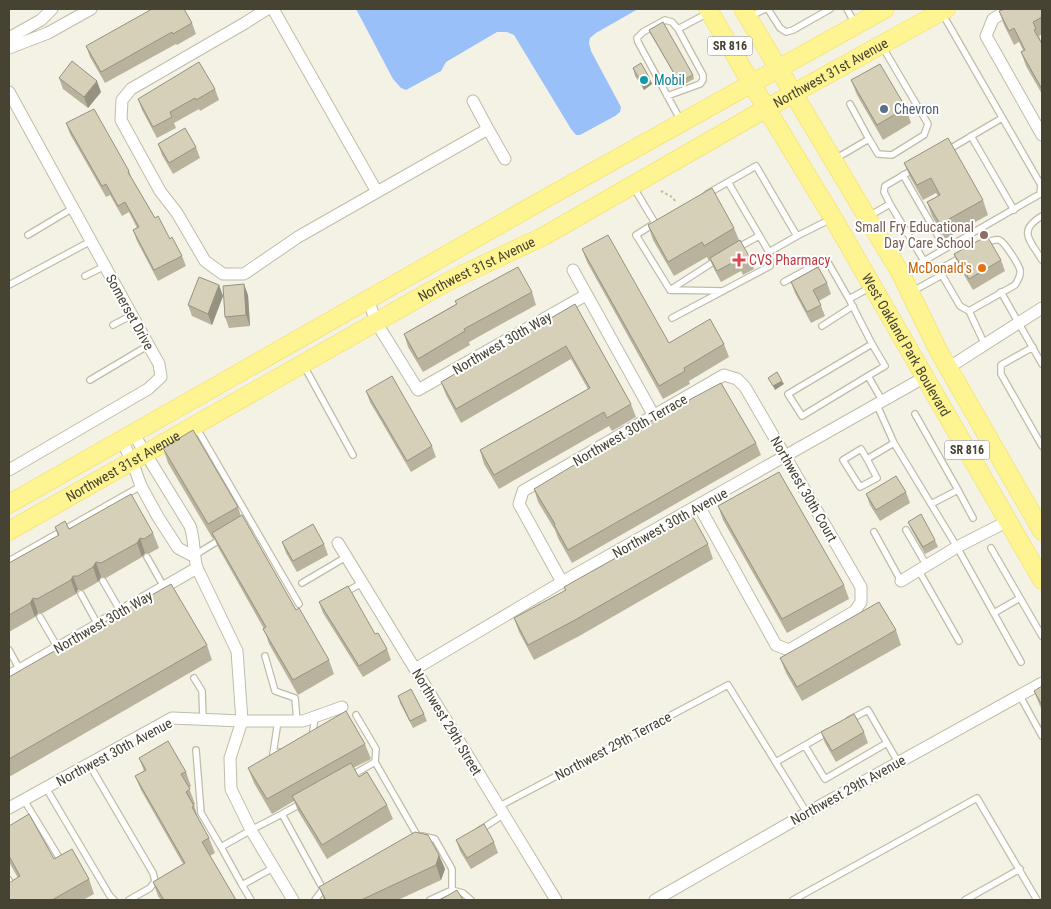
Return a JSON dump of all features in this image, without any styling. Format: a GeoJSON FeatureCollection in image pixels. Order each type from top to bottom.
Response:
{"type":"FeatureCollection","features":[{"type":"Feature","properties":{"kind":"main road","name":"Northwest 31st Avenue"},"geometry":{"type":"LineString","coordinates":[[9,504],[368,299],[885,9]]}},
{"type":"Feature","properties":{"kind":"main road","name":"West Oakland Park Boulevard"},"geometry":{"type":"LineString","coordinates":[[709,10],[751,84],[873,286],[1042,580]]}},
{"type":"Feature","properties":{"kind":"main road","name":"Northwest 31st Avenue"},"geometry":{"type":"LineString","coordinates":[[9,531],[453,279],[544,236],[943,10]]}},
{"type":"Feature","properties":{"kind":"main road","name":"West Oakland Park Boulevard"},"geometry":{"type":"LineString","coordinates":[[746,13],[901,274],[938,350],[1042,531]]}},
{"type":"Feature","properties":{"kind":"main road"},"geometry":{"type":"LineString","coordinates":[[908,346],[918,350],[932,362],[948,368]]}},
{"type":"Feature","properties":{"kind":"main road"},"geometry":{"type":"LineString","coordinates":[[925,377],[937,379],[944,385],[960,389]]}},
{"type":"Feature","properties":{"kind":"street"},"geometry":{"type":"LineString","coordinates":[[9,36],[18,25],[39,18],[51,9]]}},
{"type":"Feature","properties":{"kind":"street"},"geometry":{"type":"LineString","coordinates":[[9,48],[48,33],[91,9]]}},
{"type":"Feature","properties":{"kind":"street"},"geometry":{"type":"LineString","coordinates":[[267,9],[131,89],[122,100],[121,120],[160,191],[177,213],[205,261],[222,274],[244,274],[298,237],[488,129]]}},
{"type":"Feature","properties":{"kind":"street"},"geometry":{"type":"LineString","coordinates":[[273,9],[377,192]]}},
{"type":"Feature","properties":{"kind":"street"},"geometry":{"type":"LineString","coordinates":[[1010,9],[993,19],[986,36],[1042,135]]}},
{"type":"Feature","properties":{"kind":"street"},"geometry":{"type":"LineString","coordinates":[[39,18],[48,33]]}},
{"type":"Feature","properties":{"kind":"street","name":"Somerset Drive"},"geometry":{"type":"LineString","coordinates":[[9,92],[13,110],[73,208],[159,364],[161,377],[148,389],[9,470]]}},
{"type":"Feature","properties":{"kind":"street"},"geometry":{"type":"LineString","coordinates":[[473,101],[505,159]]}},
{"type":"Feature","properties":{"kind":"street"},"geometry":{"type":"LineString","coordinates":[[572,270],[654,416]]}},
{"type":"Feature","properties":{"kind":"street","name":"Northwest 30th Way"},"geometry":{"type":"LineString","coordinates":[[376,322],[418,390],[586,295]]}},
{"type":"Feature","properties":{"kind":"street"},"geometry":{"type":"LineString","coordinates":[[368,299],[376,322]]}},
{"type":"Feature","properties":{"kind":"street"},"geometry":{"type":"LineString","coordinates":[[948,368],[1042,308]]}},
{"type":"Feature","properties":{"kind":"street","name":"Northwest 30th Terrace"},"geometry":{"type":"LineString","coordinates":[[562,582],[519,504],[523,491],[724,375],[737,379]]}},
{"type":"Feature","properties":{"kind":"street","name":"Northwest 30th Avenue"},"geometry":{"type":"LineString","coordinates":[[415,669],[562,582],[785,458],[925,377]]}},
{"type":"Feature","properties":{"kind":"street","name":"Northwest 30th Court"},"geometry":{"type":"LineString","coordinates":[[699,506],[776,645],[789,650],[855,611],[861,602],[861,587],[745,388],[737,379]]}},
{"type":"Feature","properties":{"kind":"street"},"geometry":{"type":"LineString","coordinates":[[127,436],[138,457],[190,526],[194,537],[194,556],[197,568],[237,651],[242,721],[230,758],[232,789],[251,830],[292,900]]}},
{"type":"Feature","properties":{"kind":"street"},"geometry":{"type":"LineString","coordinates":[[138,457],[141,486],[149,501],[178,548],[194,556]]}},
{"type":"Feature","properties":{"kind":"street"},"geometry":{"type":"LineString","coordinates":[[901,582],[957,547],[1008,521]]}},
{"type":"Feature","properties":{"kind":"street","name":"Northwest 29th Street"},"geometry":{"type":"LineString","coordinates":[[338,543],[556,900]]}},
{"type":"Feature","properties":{"kind":"street","name":"Northwest 30th Way"},"geometry":{"type":"LineString","coordinates":[[9,676],[197,568]]}},
{"type":"Feature","properties":{"kind":"street","name":"Northwest 29th Avenue"},"geometry":{"type":"LineString","coordinates":[[655,900],[807,813],[1042,683]]}},
{"type":"Feature","properties":{"kind":"street","name":"Northwest 30th Avenue"},"geometry":{"type":"LineString","coordinates":[[9,808],[172,718],[302,721],[342,707]]}},
{"type":"Feature","properties":{"kind":"lane"},"geometry":{"type":"LineString","coordinates":[[746,13],[767,9],[780,28],[786,32],[830,9]]}},
{"type":"Feature","properties":{"kind":"lane"},"geometry":{"type":"LineString","coordinates":[[847,9],[856,26]]}},
{"type":"Feature","properties":{"kind":"lane"},"geometry":{"type":"LineString","coordinates":[[678,29],[709,10]]}},
{"type":"Feature","properties":{"kind":"lane"},"geometry":{"type":"LineString","coordinates":[[901,274],[1040,194],[1041,185],[943,10]]}},
{"type":"Feature","properties":{"kind":"lane"},"geometry":{"type":"LineString","coordinates":[[667,96],[683,92],[700,84],[703,80],[703,75],[678,29],[672,22],[665,20],[649,28],[637,38],[638,42],[667,96],[682,123]]}},
{"type":"Feature","properties":{"kind":"lane"},"geometry":{"type":"LineString","coordinates":[[850,104],[878,154],[892,155],[924,136],[928,124],[881,46]]}},
{"type":"Feature","properties":{"kind":"lane"},"geometry":{"type":"LineString","coordinates":[[946,151],[1002,118]]}},
{"type":"Feature","properties":{"kind":"lane"},"geometry":{"type":"LineString","coordinates":[[972,136],[1014,210]]}},
{"type":"Feature","properties":{"kind":"lane"},"geometry":{"type":"LineString","coordinates":[[833,160],[869,139]]}},
{"type":"Feature","properties":{"kind":"lane"},"geometry":{"type":"LineString","coordinates":[[704,196],[756,166],[797,236]]}},
{"type":"Feature","properties":{"kind":"lane"},"geometry":{"type":"LineString","coordinates":[[920,166],[886,186],[884,192],[924,261]]}},
{"type":"Feature","properties":{"kind":"lane"},"geometry":{"type":"LineString","coordinates":[[903,175],[946,248]]}},
{"type":"Feature","properties":{"kind":"lane"},"geometry":{"type":"LineString","coordinates":[[672,318],[770,266],[769,252],[728,182]]}},
{"type":"Feature","properties":{"kind":"lane"},"geometry":{"type":"LineString","coordinates":[[633,185],[655,223]]}},
{"type":"Feature","properties":{"kind":"lane"},"geometry":{"type":"LineString","coordinates":[[867,217],[890,204]]}},
{"type":"Feature","properties":{"kind":"lane"},"geometry":{"type":"LineString","coordinates":[[28,235],[73,208]]}},
{"type":"Feature","properties":{"kind":"lane"},"geometry":{"type":"LineString","coordinates":[[1042,216],[1028,227],[1028,235],[1042,260]]}},
{"type":"Feature","properties":{"kind":"lane"},"geometry":{"type":"LineString","coordinates":[[663,218],[636,234],[670,290]]}},
{"type":"Feature","properties":{"kind":"lane"},"geometry":{"type":"LineString","coordinates":[[769,252],[833,218]]}},
{"type":"Feature","properties":{"kind":"lane"},"geometry":{"type":"LineString","coordinates":[[735,250],[759,236]]}},
{"type":"Feature","properties":{"kind":"lane"},"geometry":{"type":"LineString","coordinates":[[969,311],[1014,285],[1019,278],[1020,270],[1004,243],[999,240],[990,241],[975,250]]}},
{"type":"Feature","properties":{"kind":"lane"},"geometry":{"type":"LineString","coordinates":[[9,285],[91,241]]}},
{"type":"Feature","properties":{"kind":"lane"},"geometry":{"type":"LineString","coordinates":[[670,290],[727,254]]}},
{"type":"Feature","properties":{"kind":"lane"},"geometry":{"type":"LineString","coordinates":[[967,254],[944,267],[942,276],[960,306],[969,311],[985,345]]}},
{"type":"Feature","properties":{"kind":"lane"},"geometry":{"type":"LineString","coordinates":[[784,282],[826,259],[885,366],[802,416],[788,394],[872,344]]}},
{"type":"Feature","properties":{"kind":"lane"},"geometry":{"type":"LineString","coordinates":[[85,276],[105,266]]}},
{"type":"Feature","properties":{"kind":"lane"},"geometry":{"type":"LineString","coordinates":[[909,292],[942,276]]}},
{"type":"Feature","properties":{"kind":"lane"},"geometry":{"type":"LineString","coordinates":[[849,299],[873,286]]}},
{"type":"Feature","properties":{"kind":"lane"},"geometry":{"type":"LineString","coordinates":[[670,290],[725,291]]}},
{"type":"Feature","properties":{"kind":"lane"},"geometry":{"type":"LineString","coordinates":[[1001,292],[1042,364]]}},
{"type":"Feature","properties":{"kind":"lane"},"geometry":{"type":"LineString","coordinates":[[822,326],[853,306]]}},
{"type":"Feature","properties":{"kind":"lane"},"geometry":{"type":"LineString","coordinates":[[114,324],[132,315]]}},
{"type":"Feature","properties":{"kind":"lane"},"geometry":{"type":"LineString","coordinates":[[90,380],[149,346]]}},
{"type":"Feature","properties":{"kind":"lane"},"geometry":{"type":"LineString","coordinates":[[1032,347],[1001,365],[1001,374],[1042,446]]}},
{"type":"Feature","properties":{"kind":"lane"},"geometry":{"type":"LineString","coordinates":[[303,364],[353,455]]}},
{"type":"Feature","properties":{"kind":"lane"},"geometry":{"type":"LineString","coordinates":[[868,376],[894,443],[957,547],[1021,662]]}},
{"type":"Feature","properties":{"kind":"lane"},"geometry":{"type":"LineString","coordinates":[[915,414],[973,518]]}},
{"type":"Feature","properties":{"kind":"lane"},"geometry":{"type":"LineString","coordinates":[[195,426],[299,604]]}},
{"type":"Feature","properties":{"kind":"lane"},"geometry":{"type":"LineString","coordinates":[[867,459],[894,443]]}},
{"type":"Feature","properties":{"kind":"lane"},"geometry":{"type":"LineString","coordinates":[[861,449],[867,459],[877,478],[860,487],[843,460],[861,449]]}},
{"type":"Feature","properties":{"kind":"lane"},"geometry":{"type":"LineString","coordinates":[[9,560],[141,486]]}},
{"type":"Feature","properties":{"kind":"lane"},"geometry":{"type":"LineString","coordinates":[[932,504],[958,490]]}},
{"type":"Feature","properties":{"kind":"lane"},"geometry":{"type":"LineString","coordinates":[[243,527],[251,522]]}},
{"type":"Feature","properties":{"kind":"lane"},"geometry":{"type":"LineString","coordinates":[[906,530],[959,641]]}},
{"type":"Feature","properties":{"kind":"lane"},"geometry":{"type":"LineString","coordinates":[[874,532],[901,582]]}},
{"type":"Feature","properties":{"kind":"lane"},"geometry":{"type":"LineString","coordinates":[[194,556],[226,536]]}},
{"type":"Feature","properties":{"kind":"lane"},"geometry":{"type":"LineString","coordinates":[[991,548],[1042,636]]}},
{"type":"Feature","properties":{"kind":"lane"},"geometry":{"type":"LineString","coordinates":[[147,557],[164,587]]}},
{"type":"Feature","properties":{"kind":"lane"},"geometry":{"type":"LineString","coordinates":[[302,583],[346,557]]}},
{"type":"Feature","properties":{"kind":"lane"},"geometry":{"type":"LineString","coordinates":[[103,581],[121,612]]}},
{"type":"Feature","properties":{"kind":"lane"},"geometry":{"type":"LineString","coordinates":[[339,596],[362,583]]}},
{"type":"Feature","properties":{"kind":"lane"},"geometry":{"type":"LineString","coordinates":[[81,594],[98,625]]}},
{"type":"Feature","properties":{"kind":"lane"},"geometry":{"type":"LineString","coordinates":[[994,613],[1020,598]]}},
{"type":"Feature","properties":{"kind":"lane"},"geometry":{"type":"LineString","coordinates":[[40,617],[58,648]]}},
{"type":"Feature","properties":{"kind":"lane"},"geometry":{"type":"LineString","coordinates":[[9,650],[20,670]]}},
{"type":"Feature","properties":{"kind":"lane"},"geometry":{"type":"LineString","coordinates":[[265,656],[275,691],[295,698],[297,721]]}},
{"type":"Feature","properties":{"kind":"lane"},"geometry":{"type":"LineString","coordinates":[[194,678],[202,691],[203,719]]}},
{"type":"Feature","properties":{"kind":"lane","name":"Northwest 29th Terrace"},"geometry":{"type":"LineString","coordinates":[[472,834],[501,811],[728,685],[776,762]]}},
{"type":"Feature","properties":{"kind":"lane"},"geometry":{"type":"LineString","coordinates":[[1020,696],[1042,736]]}},
{"type":"Feature","properties":{"kind":"lane"},"geometry":{"type":"LineString","coordinates":[[844,723],[868,710],[898,762]]}},
{"type":"Feature","properties":{"kind":"lane"},"geometry":{"type":"LineString","coordinates":[[356,715],[376,749],[375,762],[417,835]]}},
{"type":"Feature","properties":{"kind":"lane"},"geometry":{"type":"LineString","coordinates":[[304,741],[312,738],[315,716]]}},
{"type":"Feature","properties":{"kind":"lane"},"geometry":{"type":"LineString","coordinates":[[273,754],[278,721]]}},
{"type":"Feature","properties":{"kind":"lane"},"geometry":{"type":"LineString","coordinates":[[807,813],[776,762],[836,728]]}},
{"type":"Feature","properties":{"kind":"lane"},"geometry":{"type":"LineString","coordinates":[[805,746],[825,780],[887,743]]}},
{"type":"Feature","properties":{"kind":"lane"},"geometry":{"type":"LineString","coordinates":[[266,758],[288,748]]}},
{"type":"Feature","properties":{"kind":"lane"},"geometry":{"type":"LineString","coordinates":[[196,750],[201,813],[251,900]]}},
{"type":"Feature","properties":{"kind":"lane"},"geometry":{"type":"LineString","coordinates":[[342,781],[375,762]]}},
{"type":"Feature","properties":{"kind":"lane"},"geometry":{"type":"LineString","coordinates":[[89,764],[153,873],[155,881],[150,888],[128,900]]}},
{"type":"Feature","properties":{"kind":"lane"},"geometry":{"type":"LineString","coordinates":[[46,788],[114,900]]}},
{"type":"Feature","properties":{"kind":"lane"},"geometry":{"type":"LineString","coordinates":[[793,900],[977,798],[1037,900]]}},
{"type":"Feature","properties":{"kind":"lane"},"geometry":{"type":"LineString","coordinates":[[24,800],[60,859]]}},
{"type":"Feature","properties":{"kind":"lane"},"geometry":{"type":"LineString","coordinates":[[220,848],[308,800]]}},
{"type":"Feature","properties":{"kind":"lane"},"geometry":{"type":"LineString","coordinates":[[282,814],[323,889]]}},
{"type":"Feature","properties":{"kind":"lane"},"geometry":{"type":"LineString","coordinates":[[408,840],[417,835],[436,839],[452,869],[452,890]]}},
{"type":"Feature","properties":{"kind":"lane"},"geometry":{"type":"LineString","coordinates":[[242,886],[273,868]]}},
{"type":"Feature","properties":{"kind":"lane"},"geometry":{"type":"LineString","coordinates":[[965,900],[1020,869]]}},
{"type":"Feature","properties":{"kind":"lane"},"geometry":{"type":"LineString","coordinates":[[9,880],[13,889],[9,891]]}},
{"type":"Feature","properties":{"kind":"lane"},"geometry":{"type":"LineString","coordinates":[[315,900],[323,889],[332,884]]}},
{"type":"Feature","properties":{"kind":"lane"},"geometry":{"type":"LineString","coordinates":[[430,900],[452,890],[463,893],[471,900]]}},
{"type":"Feature","properties":{"kind":"path"},"geometry":{"type":"LineString","coordinates":[[661,191],[672,197],[676,202]]}},
{"type":"Feature","properties":{"kind":"water"},"geometry":{"type":"Polygon","coordinates":[[[356,9],[638,9],[596,33],[590,38],[589,43],[591,51],[621,107],[620,112],[580,135],[576,135],[514,35],[507,32],[497,32],[446,62],[441,71],[406,90],[401,88],[393,79],[356,9]]]}},
{"type":"Feature","properties":{"kind":"building"},"geometry":{"type":"Polygon","coordinates":[[[152,9],[184,9],[192,23],[173,34],[172,32],[101,72],[86,46],[152,9]]]}},
{"type":"Feature","properties":{"kind":"building"},"geometry":{"type":"Polygon","coordinates":[[[1005,9],[1042,9],[1042,17],[1033,22],[1036,29],[1034,30],[1042,44],[1042,89],[1021,52],[1025,50],[1014,28],[1009,31],[999,11],[1005,9]]]}},
{"type":"Feature","properties":{"kind":"building","name":"Mobil"},"geometry":{"type":"Polygon","coordinates":[[[663,22],[693,75],[679,82],[649,30],[663,22]]]}},
{"type":"Feature","properties":{"kind":"building"},"geometry":{"type":"Polygon","coordinates":[[[72,61],[97,81],[84,97],[59,78],[72,61]]]}},
{"type":"Feature","properties":{"kind":"building"},"geometry":{"type":"Polygon","coordinates":[[[199,62],[215,89],[170,112],[172,117],[153,127],[138,99],[199,62]]]}},
{"type":"Feature","properties":{"kind":"building"},"geometry":{"type":"Polygon","coordinates":[[[641,63],[649,77],[641,82],[633,68],[641,63]]]}},
{"type":"Feature","properties":{"kind":"building","name":"Chevron"},"geometry":{"type":"Polygon","coordinates":[[[880,64],[906,108],[877,125],[851,80],[880,64]]]}},
{"type":"Feature","properties":{"kind":"building"},"geometry":{"type":"Polygon","coordinates":[[[94,109],[155,218],[158,216],[170,239],[172,237],[182,256],[154,270],[133,230],[139,227],[125,202],[118,206],[106,184],[102,186],[66,123],[94,109]]]}},
{"type":"Feature","properties":{"kind":"building"},"geometry":{"type":"Polygon","coordinates":[[[185,128],[196,147],[169,163],[158,144],[185,128]]]}},
{"type":"Feature","properties":{"kind":"building"},"geometry":{"type":"Polygon","coordinates":[[[948,138],[983,200],[940,224],[927,202],[940,195],[931,178],[917,185],[904,163],[948,138]]]}},
{"type":"Feature","properties":{"kind":"building"},"geometry":{"type":"Polygon","coordinates":[[[712,188],[734,228],[704,246],[702,242],[668,262],[648,225],[712,188]]]}},
{"type":"Feature","properties":{"kind":"building"},"geometry":{"type":"Polygon","coordinates":[[[608,235],[669,343],[710,319],[724,344],[684,368],[685,371],[659,386],[582,249],[608,235]]]}},
{"type":"Feature","properties":{"kind":"building"},"geometry":{"type":"Polygon","coordinates":[[[987,236],[1001,260],[969,279],[954,254],[987,236]]]}},
{"type":"Feature","properties":{"kind":"building"},"geometry":{"type":"Polygon","coordinates":[[[740,240],[750,258],[739,264],[737,260],[717,271],[710,258],[740,240]]]}},
{"type":"Feature","properties":{"kind":"building"},"geometry":{"type":"Polygon","coordinates":[[[518,267],[532,292],[464,329],[465,331],[418,359],[404,334],[457,304],[455,301],[518,267]]]}},
{"type":"Feature","properties":{"kind":"building"},"geometry":{"type":"Polygon","coordinates":[[[818,267],[827,283],[813,290],[821,305],[807,312],[791,282],[818,267]]]}},
{"type":"Feature","properties":{"kind":"building"},"geometry":{"type":"Polygon","coordinates":[[[199,277],[219,285],[208,314],[188,305],[199,277]]]}},
{"type":"Feature","properties":{"kind":"building"},"geometry":{"type":"Polygon","coordinates":[[[244,284],[246,315],[225,317],[223,286],[244,284]]]}},
{"type":"Feature","properties":{"kind":"building"},"geometry":{"type":"Polygon","coordinates":[[[575,304],[631,404],[607,418],[604,412],[494,475],[480,450],[590,388],[566,346],[456,409],[441,382],[575,304]]]}},
{"type":"Feature","properties":{"kind":"building"},"geometry":{"type":"Polygon","coordinates":[[[777,372],[782,381],[773,386],[768,378],[777,372]]]}},
{"type":"Feature","properties":{"kind":"building"},"geometry":{"type":"Polygon","coordinates":[[[392,376],[432,446],[407,461],[366,391],[392,376]]]}},
{"type":"Feature","properties":{"kind":"building"},"geometry":{"type":"Polygon","coordinates":[[[721,383],[756,443],[568,550],[534,489],[594,453],[667,412],[668,414],[690,402],[689,400],[721,383]]]}},
{"type":"Feature","properties":{"kind":"building"},"geometry":{"type":"Polygon","coordinates":[[[193,430],[238,507],[208,524],[163,448],[193,430]]]}},
{"type":"Feature","properties":{"kind":"building"},"geometry":{"type":"Polygon","coordinates":[[[779,472],[844,585],[782,619],[718,506],[779,472]]]}},
{"type":"Feature","properties":{"kind":"building"},"geometry":{"type":"Polygon","coordinates":[[[896,476],[906,492],[876,510],[866,494],[896,476]]]}},
{"type":"Feature","properties":{"kind":"building"},"geometry":{"type":"Polygon","coordinates":[[[131,494],[153,533],[144,539],[140,538],[137,543],[101,563],[96,562],[93,567],[78,576],[73,576],[71,580],[37,599],[33,598],[30,603],[9,615],[9,563],[59,535],[55,527],[65,521],[69,529],[131,494]]]}},
{"type":"Feature","properties":{"kind":"building"},"geometry":{"type":"Polygon","coordinates":[[[921,514],[935,540],[923,547],[908,522],[921,514]]]}},
{"type":"Feature","properties":{"kind":"building"},"geometry":{"type":"Polygon","coordinates":[[[242,515],[296,610],[299,608],[329,660],[293,680],[263,629],[266,627],[212,533],[242,515]]]}},
{"type":"Feature","properties":{"kind":"building"},"geometry":{"type":"Polygon","coordinates":[[[692,515],[708,544],[528,645],[514,618],[566,590],[564,587],[692,515]]]}},
{"type":"Feature","properties":{"kind":"building"},"geometry":{"type":"Polygon","coordinates":[[[313,524],[324,544],[293,561],[282,542],[313,524]]]}},
{"type":"Feature","properties":{"kind":"building"},"geometry":{"type":"Polygon","coordinates":[[[171,584],[207,645],[9,759],[9,677],[171,584]]]}},
{"type":"Feature","properties":{"kind":"building"},"geometry":{"type":"Polygon","coordinates":[[[348,586],[375,634],[378,633],[387,649],[359,666],[319,602],[348,586]]]}},
{"type":"Feature","properties":{"kind":"building"},"geometry":{"type":"Polygon","coordinates":[[[879,602],[896,630],[797,687],[780,658],[879,602]]]}},
{"type":"Feature","properties":{"kind":"building"},"geometry":{"type":"Polygon","coordinates":[[[1042,686],[1042,705],[1034,691],[1042,686]]]}},
{"type":"Feature","properties":{"kind":"building"},"geometry":{"type":"Polygon","coordinates":[[[411,689],[424,714],[410,721],[398,696],[411,689]]]}},
{"type":"Feature","properties":{"kind":"building"},"geometry":{"type":"Polygon","coordinates":[[[346,711],[365,744],[267,799],[248,768],[346,711]]]}},
{"type":"Feature","properties":{"kind":"building"},"geometry":{"type":"Polygon","coordinates":[[[854,714],[864,732],[832,751],[821,732],[854,714]]]}},
{"type":"Feature","properties":{"kind":"building"},"geometry":{"type":"Polygon","coordinates":[[[168,741],[186,772],[181,774],[190,789],[186,792],[209,838],[202,842],[236,900],[164,900],[153,882],[185,863],[135,776],[146,770],[139,758],[168,741]]]}},
{"type":"Feature","properties":{"kind":"building"},"geometry":{"type":"Polygon","coordinates":[[[351,763],[359,777],[367,772],[387,805],[322,845],[292,796],[351,763]]]}},
{"type":"Feature","properties":{"kind":"building"},"geometry":{"type":"Polygon","coordinates":[[[29,814],[54,859],[72,849],[89,879],[52,900],[9,900],[9,883],[20,876],[9,856],[9,826],[29,814]]]}},
{"type":"Feature","properties":{"kind":"building"},"geometry":{"type":"Polygon","coordinates":[[[484,824],[494,842],[467,858],[456,840],[484,824]]]}},
{"type":"Feature","properties":{"kind":"building"},"geometry":{"type":"Polygon","coordinates":[[[415,832],[428,835],[439,855],[436,865],[361,900],[326,900],[319,887],[415,832]]]}},
{"type":"Feature","properties":{"kind":"building"},"geometry":{"type":"Polygon","coordinates":[[[457,890],[463,900],[440,900],[457,890]]]}},
{"type":"Feature","properties":{"kind":"place","name":"Mobil"},"geometry":{"type":"Point","coordinates":[644,80]}},
{"type":"Feature","properties":{"kind":"place","name":"Chevron"},"geometry":{"type":"Point","coordinates":[884,109]}},
{"type":"Feature","properties":{"kind":"place","name":"Small Fry Educational Day Care School"},"geometry":{"type":"Point","coordinates":[984,235]}},
{"type":"Feature","properties":{"kind":"place","name":"CVS Pharmacy"},"geometry":{"type":"Point","coordinates":[739,260]}},
{"type":"Feature","properties":{"kind":"place","name":"McDonald's"},"geometry":{"type":"Point","coordinates":[982,268]}}]}
